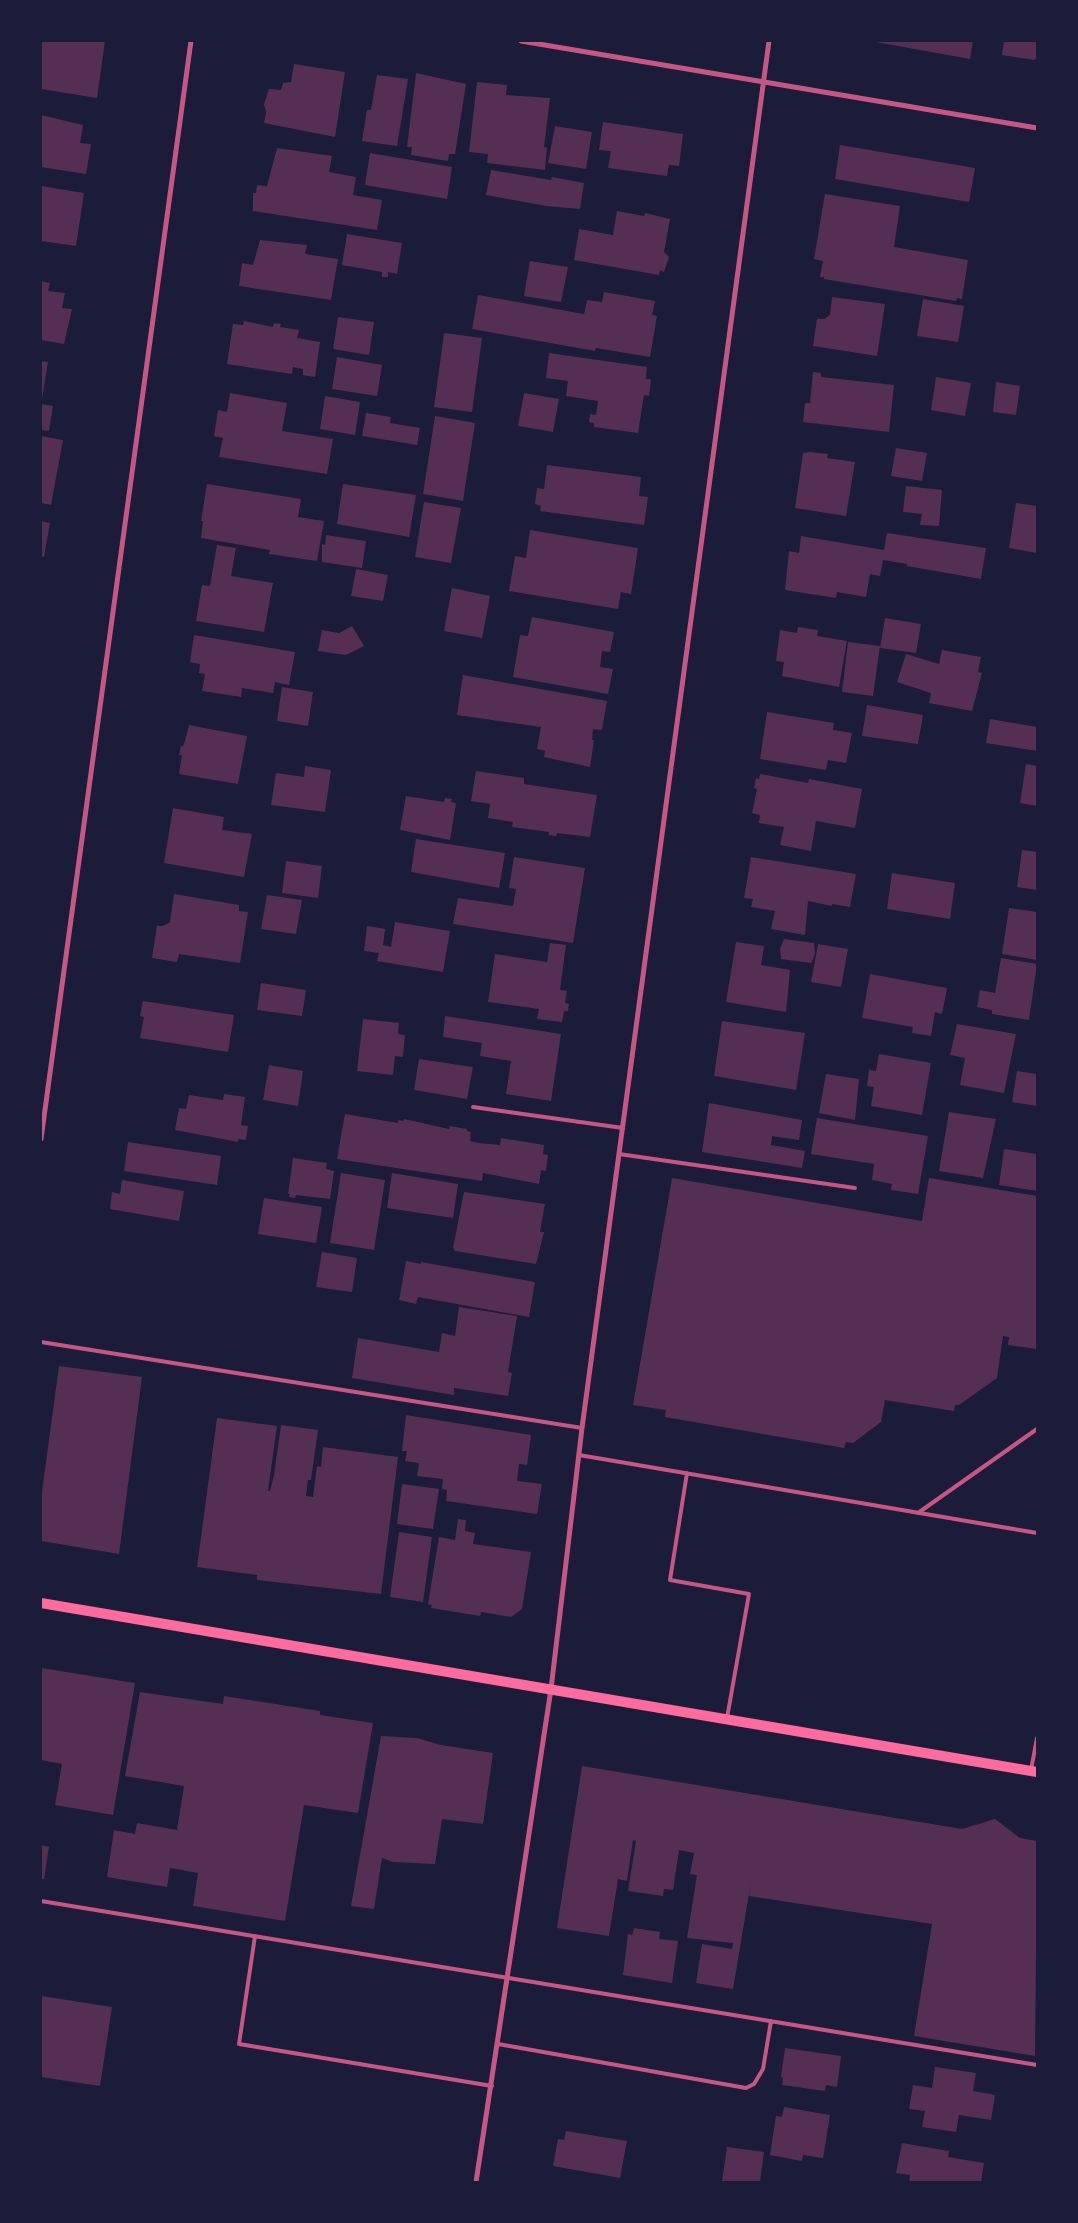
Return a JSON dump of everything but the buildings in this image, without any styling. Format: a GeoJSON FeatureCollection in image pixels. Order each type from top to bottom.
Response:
{"type":"FeatureCollection","features":[{"type":"Feature","properties":{"kind":"main road"},"geometry":{"type":"LineString","coordinates":[[41,1603],[1034,1771]]}},
{"type":"Feature","properties":{"kind":"street"},"geometry":{"type":"LineString","coordinates":[[41,1139],[191,41]]}},
{"type":"Feature","properties":{"kind":"street"},"geometry":{"type":"LineString","coordinates":[[521,41],[1037,128]]}},
{"type":"Feature","properties":{"kind":"street"},"geometry":{"type":"LineString","coordinates":[[476,2182],[551,1689],[582,1428],[769,41]]}},
{"type":"Feature","properties":{"kind":"lane"},"geometry":{"type":"LineString","coordinates":[[473,1107],[623,1128]]}},
{"type":"Feature","properties":{"kind":"lane"},"geometry":{"type":"LineString","coordinates":[[619,1154],[856,1188]]}},
{"type":"Feature","properties":{"kind":"lane"},"geometry":{"type":"LineString","coordinates":[[41,1342],[582,1428]]}},
{"type":"Feature","properties":{"kind":"lane"},"geometry":{"type":"LineString","coordinates":[[918,1513],[1037,1429]]}},
{"type":"Feature","properties":{"kind":"lane"},"geometry":{"type":"LineString","coordinates":[[579,1455],[1037,1533]]}},
{"type":"Feature","properties":{"kind":"lane"},"geometry":{"type":"LineString","coordinates":[[687,1473],[670,1580],[749,1594],[727,1719]]}},
{"type":"Feature","properties":{"kind":"lane"},"geometry":{"type":"LineString","coordinates":[[1034,1771],[1037,1738]]}},
{"type":"Feature","properties":{"kind":"lane"},"geometry":{"type":"LineString","coordinates":[[41,1901],[1037,2065]]}},
{"type":"Feature","properties":{"kind":"lane"},"geometry":{"type":"LineString","coordinates":[[255,1936],[239,2044],[492,2086]]}},
{"type":"Feature","properties":{"kind":"lane"},"geometry":{"type":"LineString","coordinates":[[498,2044],[746,2088],[754,2084],[762,2070],[771,2021]]}}]}
